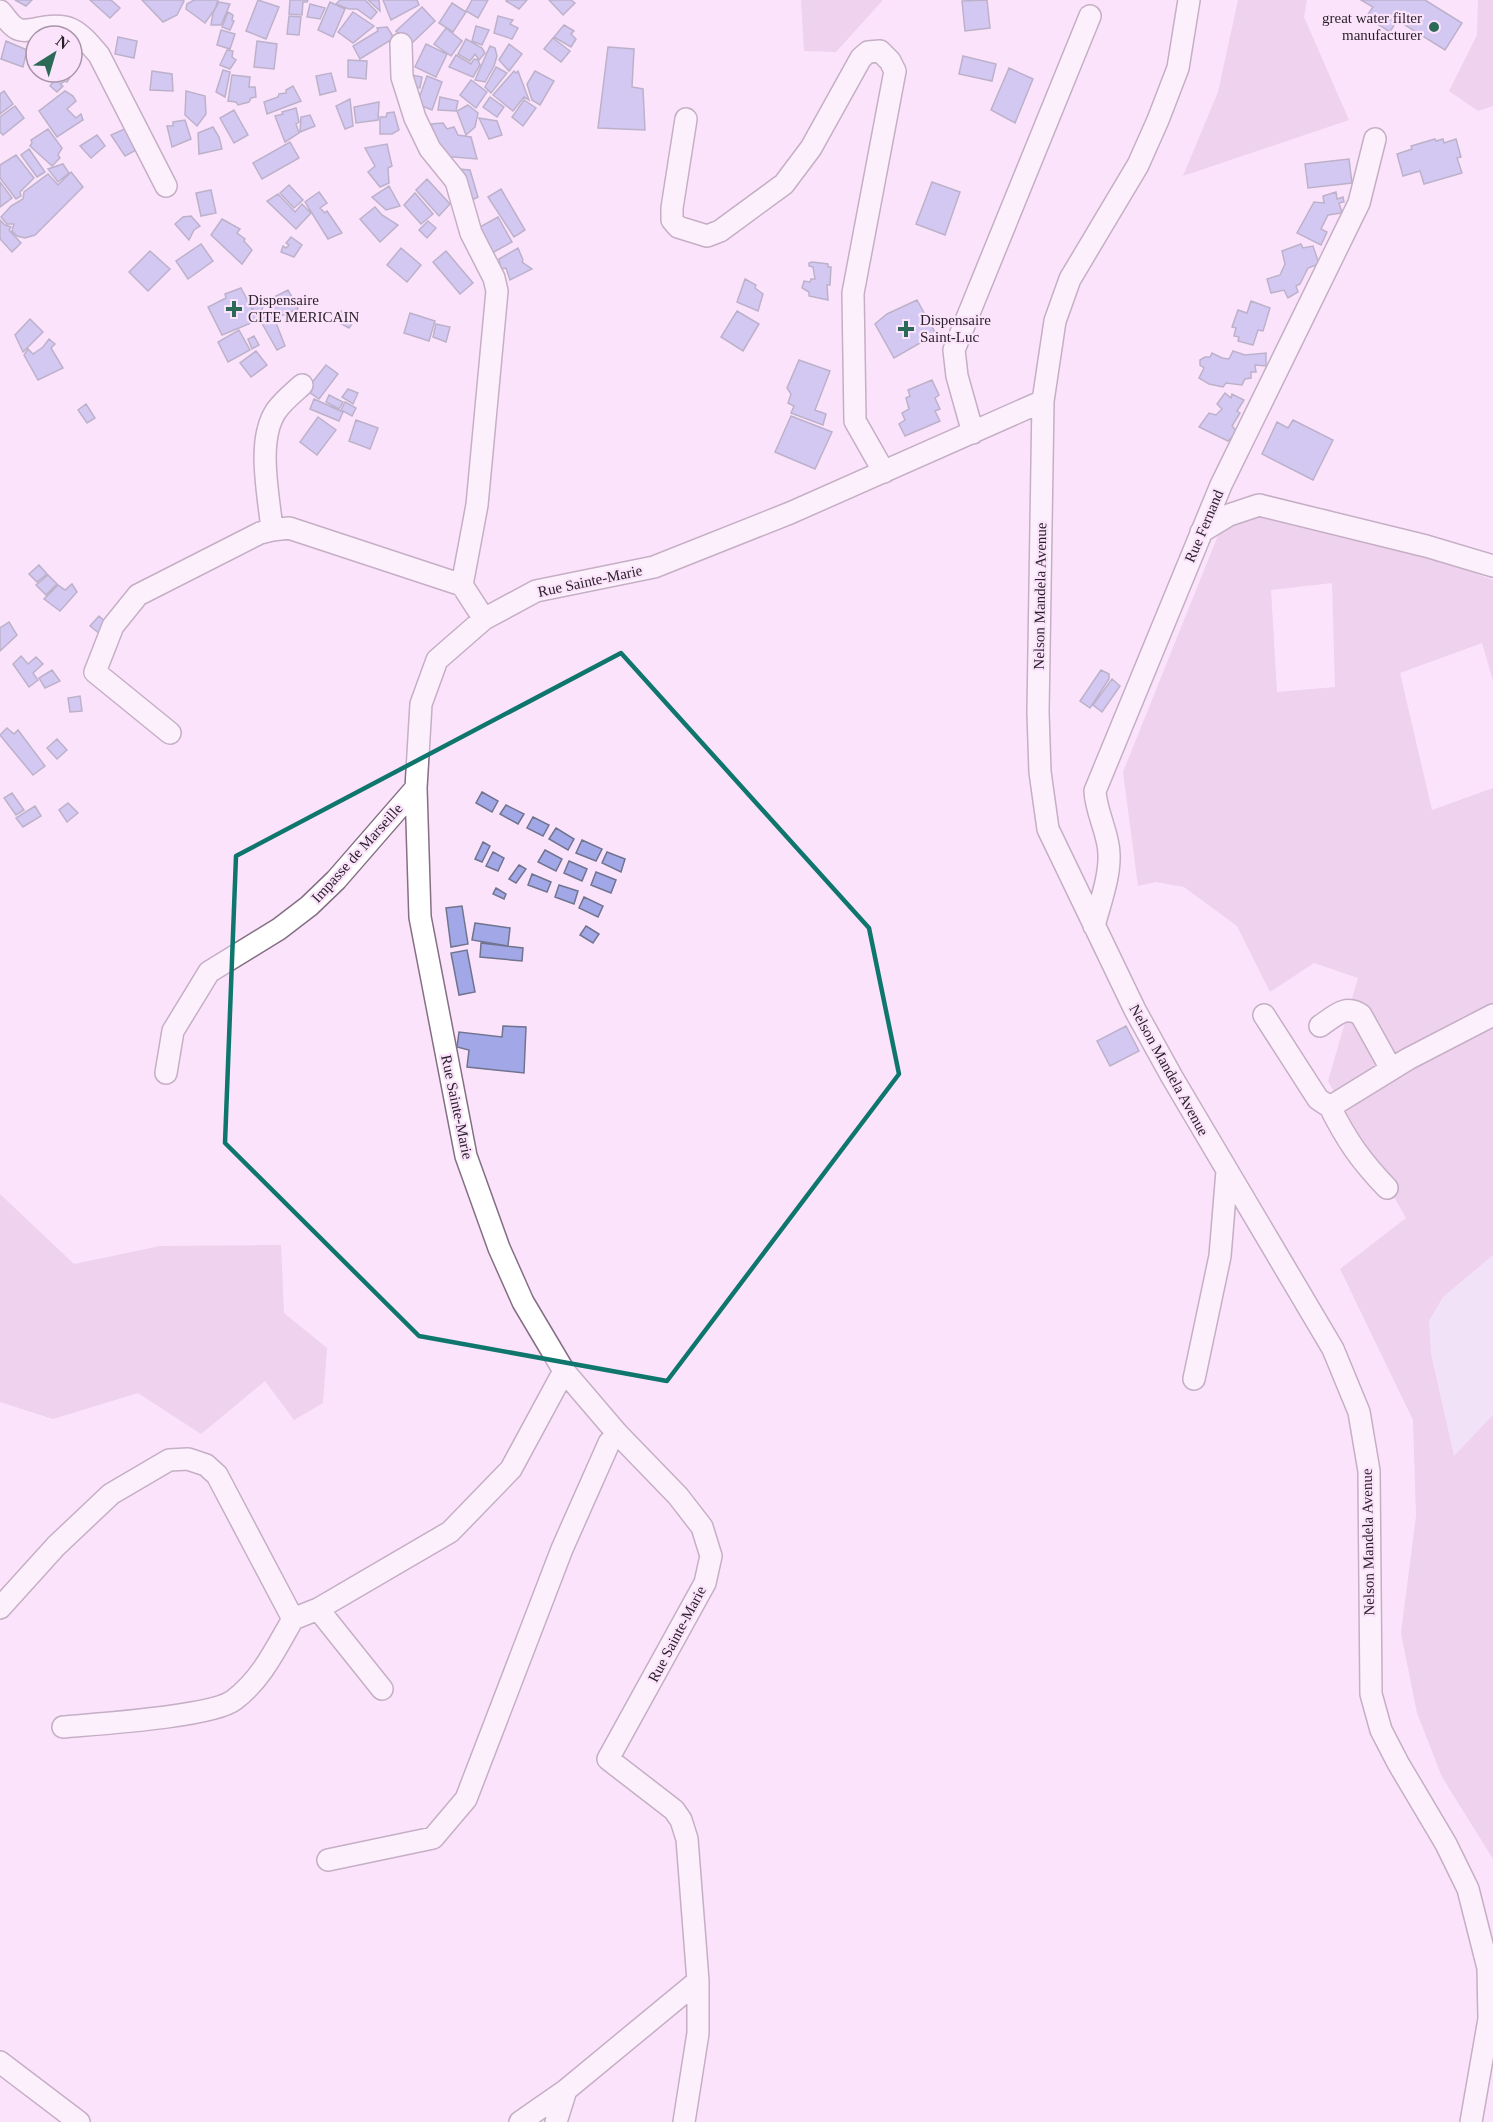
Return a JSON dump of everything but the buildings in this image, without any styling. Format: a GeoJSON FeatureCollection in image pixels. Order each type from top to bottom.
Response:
{"type":"FeatureCollection","features":[{"type":"Feature","properties":{"kind":"street","name":"Nelson Mandela Avenue"},"geometry":{"type":"LineString","coordinates":[[1189,0],[1178,68],[1158,120],[1138,165],[1070,279],[1055,321],[1043,401],[1038,712],[1040,772],[1048,829],[1135,1010],[1227,1171],[1334,1349],[1359,1412],[1369,1471],[1371,1694],[1381,1730],[1446,1844],[1468,1889],[1488,1968],[1490,2019],[1471,2122]]}},
{"type":"Feature","properties":{"kind":"street"},"geometry":{"type":"LineString","coordinates":[[0,11],[16,28],[27,31],[60,25],[70,27],[85,38],[99,55],[166,186]]}},
{"type":"Feature","properties":{"kind":"street"},"geometry":{"type":"LineString","coordinates":[[973,433],[957,375],[954,350],[1090,15]]}},
{"type":"Feature","properties":{"kind":"street"},"geometry":{"type":"LineString","coordinates":[[401,44],[402,77],[415,118],[430,149],[456,181],[471,233],[494,278],[497,291],[477,505],[462,585]]}},
{"type":"Feature","properties":{"kind":"street"},"geometry":{"type":"LineString","coordinates":[[686,119],[672,220],[678,227],[707,236],[720,231],[784,184],[811,148],[861,58],[868,52],[880,51],[890,61],[895,71],[853,292],[855,421],[884,472]]}},
{"type":"Feature","properties":{"kind":"street","name":"Rue Fernand"},"geometry":{"type":"LineString","coordinates":[[1094,926],[1107,873],[1109,852],[1095,804],[1095,790],[1221,485],[1359,203],[1375,139]]}},
{"type":"Feature","properties":{"kind":"street"},"geometry":{"type":"LineString","coordinates":[[272,530],[264,454],[268,433],[275,412],[302,385]]}},
{"type":"Feature","properties":{"kind":"street","name":"Rue Sainte-Marie"},"geometry":{"type":"LineString","coordinates":[[684,2122],[698,2033],[698,1981],[687,1839],[681,1820],[674,1810],[608,1759],[705,1584],[711,1556],[702,1527],[678,1496],[617,1433],[564,1371],[523,1302],[499,1248],[466,1156],[420,917],[416,788],[421,704],[437,660],[484,619],[536,591],[654,567],[884,472],[1043,401]]}},
{"type":"Feature","properties":{"kind":"street"},"geometry":{"type":"LineString","coordinates":[[1201,532],[1229,515],[1259,505],[1426,546],[1493,567]]}},
{"type":"Feature","properties":{"kind":"street"},"geometry":{"type":"LineString","coordinates":[[170,734],[95,672],[113,626],[138,594],[260,533],[289,528],[462,585],[484,619]]}},
{"type":"Feature","properties":{"kind":"street","name":"Impasse de Marseille"},"geometry":{"type":"LineString","coordinates":[[166,1073],[173,1031],[208,972],[279,928],[309,906],[336,880],[416,788]]}},
{"type":"Feature","properties":{"kind":"street"},"geometry":{"type":"LineString","coordinates":[[1320,1026],[1344,1010],[1350,1009],[1361,1015],[1391,1070]]}},
{"type":"Feature","properties":{"kind":"street"},"geometry":{"type":"LineString","coordinates":[[1264,1015],[1318,1099],[1330,1107],[1347,1140],[1387,1188]]}},
{"type":"Feature","properties":{"kind":"street"},"geometry":{"type":"LineString","coordinates":[[1330,1107],[1391,1070],[1493,1015]]}},
{"type":"Feature","properties":{"kind":"street"},"geometry":{"type":"LineString","coordinates":[[1194,1379],[1220,1256],[1227,1171]]}},
{"type":"Feature","properties":{"kind":"street"},"geometry":{"type":"LineString","coordinates":[[63,1727],[198,1712],[232,1702],[260,1676],[293,1619],[318,1609],[450,1532],[512,1469],[564,1371]]}},
{"type":"Feature","properties":{"kind":"street"},"geometry":{"type":"LineString","coordinates":[[328,1860],[433,1838],[466,1799],[562,1549],[609,1443],[617,1433]]}},
{"type":"Feature","properties":{"kind":"street"},"geometry":{"type":"LineString","coordinates":[[0,1608],[56,1546],[111,1494],[169,1460],[188,1459],[206,1466],[217,1475],[293,1619]]}},
{"type":"Feature","properties":{"kind":"street"},"geometry":{"type":"LineString","coordinates":[[318,1609],[382,1689]]}},
{"type":"Feature","properties":{"kind":"street"},"geometry":{"type":"LineString","coordinates":[[520,2122],[566,2090],[698,1981]]}},
{"type":"Feature","properties":{"kind":"street"},"geometry":{"type":"LineString","coordinates":[[0,2062],[80,2122]]}},
{"type":"Feature","properties":{"kind":"street"},"geometry":{"type":"LineString","coordinates":[[556,2122],[566,2090]]}},
{"type":"Feature","properties":{"kind":"highlighted area"},"geometry":{"type":"Polygon","coordinates":[[[621,653],[869,928],[899,1074],[667,1381],[419,1336],[225,1143],[236,856],[621,653]]]}},
{"type":"Feature","properties":{"kind":"shaded area"},"geometry":{"type":"Polygon","coordinates":[[[801,0],[883,0],[836,52],[804,51],[801,0]]]}},
{"type":"Feature","properties":{"kind":"shaded area"},"geometry":{"type":"Polygon","coordinates":[[[1238,0],[1307,0],[1304,17],[1349,120],[1183,176],[1218,92],[1238,0]]]}},
{"type":"Feature","properties":{"kind":"shaded area"},"geometry":{"type":"Polygon","coordinates":[[[1478,0],[1493,0],[1493,106],[1478,111],[1449,91],[1477,35],[1478,0]]]}},
{"type":"Feature","properties":{"kind":"shaded area"},"geometry":{"type":"Polygon","coordinates":[[[1265,504],[1329,509],[1393,543],[1493,580],[1493,681],[1482,643],[1400,673],[1432,810],[1493,788],[1493,1255],[1443,1297],[1429,1321],[1431,1354],[1454,1456],[1493,1415],[1493,1859],[1442,1777],[1417,1713],[1401,1633],[1416,1516],[1413,1420],[1340,1269],[1406,1218],[1328,1081],[1358,978],[1314,963],[1270,992],[1237,926],[1184,887],[1156,882],[1138,886],[1123,772],[1221,528],[1265,504]],[[1332,583],[1271,590],[1277,692],[1335,687],[1332,583]]]}},
{"type":"Feature","properties":{"kind":"shaded area"},"geometry":{"type":"Polygon","coordinates":[[[0,1194],[74,1264],[160,1246],[281,1245],[284,1313],[327,1348],[323,1403],[294,1420],[265,1381],[201,1434],[138,1393],[53,1419],[0,1402],[0,1194]]]}},
{"type":"Feature","properties":{"kind":"shaded area"},"geometry":{"type":"Polygon","coordinates":[[[1493,1255],[1493,1415],[1454,1456],[1431,1354],[1429,1321],[1443,1297],[1493,1255]]]}},
{"type":"Feature","properties":{"kind":"place","name":"great water filter manufacturer"},"geometry":{"type":"Point","coordinates":[1434,27]}},
{"type":"Feature","properties":{"kind":"place","name":"Dispensaire CITE MERICAIN"},"geometry":{"type":"Point","coordinates":[234,309]}},
{"type":"Feature","properties":{"kind":"place","name":"Dispensaire Saint-Luc"},"geometry":{"type":"Point","coordinates":[906,329]}}]}
